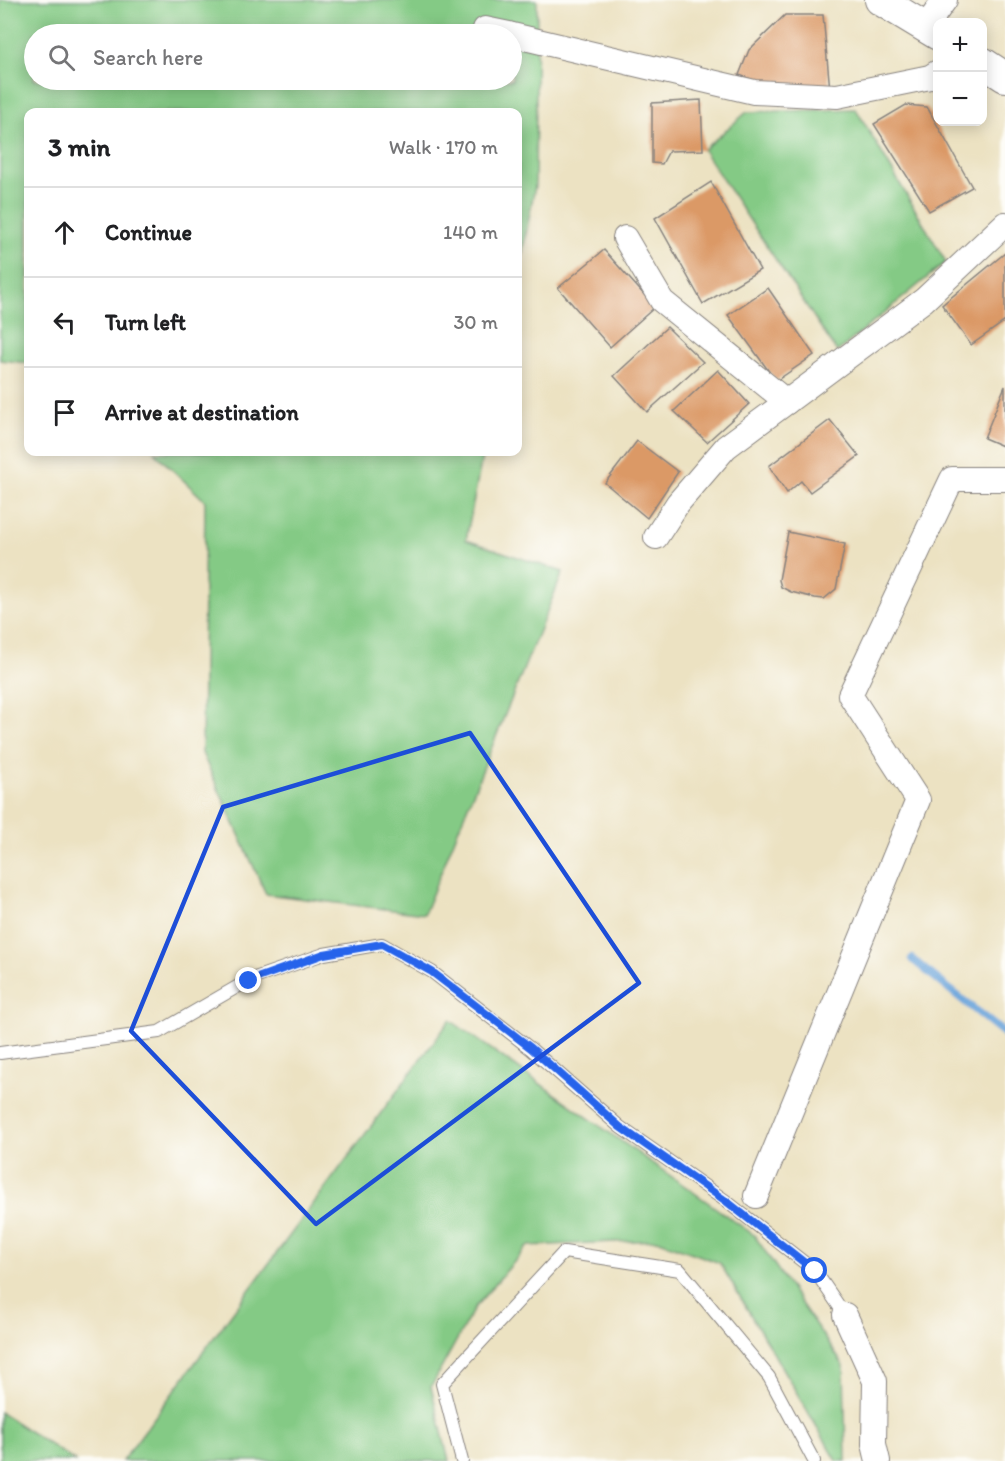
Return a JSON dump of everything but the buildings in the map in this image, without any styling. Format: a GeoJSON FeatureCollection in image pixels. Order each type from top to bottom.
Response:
{"type":"FeatureCollection","features":[{"type":"Feature","properties":{"kind":"street"},"geometry":{"type":"LineString","coordinates":[[880,0],[933,32]]}},
{"type":"Feature","properties":{"kind":"street"},"geometry":{"type":"LineString","coordinates":[[934,18],[945,0]]}},
{"type":"Feature","properties":{"kind":"street"},"geometry":{"type":"LineString","coordinates":[[522,38],[754,92],[837,96],[933,75]]}},
{"type":"Feature","properties":{"kind":"street"},"geometry":{"type":"LineString","coordinates":[[987,65],[1005,77]]}},
{"type":"Feature","properties":{"kind":"street"},"geometry":{"type":"LineString","coordinates":[[656,537],[678,503],[726,447],[924,300],[1005,224]]}},
{"type":"Feature","properties":{"kind":"street"},"geometry":{"type":"LineString","coordinates":[[625,238],[662,301],[787,402]]}},
{"type":"Feature","properties":{"kind":"street"},"geometry":{"type":"LineString","coordinates":[[756,1196],[918,800],[850,695],[952,479],[1005,479]]}},
{"type":"Feature","properties":{"kind":"street"},"geometry":{"type":"LineString","coordinates":[[845,1315],[875,1381],[874,1444],[878,1461]]}},
{"type":"Feature","properties":{"kind":"lane"},"geometry":{"type":"LineString","coordinates":[[0,1053],[159,1032],[249,981],[324,954],[382,944],[432,972],[531,1048],[620,1127],[726,1201],[815,1271],[845,1315]]}},
{"type":"Feature","properties":{"kind":"lane"},"geometry":{"type":"LineString","coordinates":[[462,1461],[442,1384],[564,1252],[680,1270],[769,1377],[814,1461]]}},
{"type":"Feature","properties":{"kind":"highlighted area"},"geometry":{"type":"Polygon","coordinates":[[[470,733],[639,983],[316,1224],[131,1031],[223,807],[470,733]]]}},
{"type":"Feature","properties":{"kind":"green space"},"geometry":{"type":"Polygon","coordinates":[[[0,0],[537,0],[535,186],[522,255],[522,108],[24,108],[24,363],[0,360],[0,0]]]}},
{"type":"Feature","properties":{"kind":"green space"},"geometry":{"type":"Polygon","coordinates":[[[856,109],[946,262],[837,352],[703,150],[747,112],[856,109]]]}},
{"type":"Feature","properties":{"kind":"green space"},"geometry":{"type":"Polygon","coordinates":[[[158,456],[482,456],[466,540],[563,572],[424,914],[266,894],[202,753],[205,501],[158,456]]]}},
{"type":"Feature","properties":{"kind":"green space"},"geometry":{"type":"Polygon","coordinates":[[[450,1020],[754,1235],[844,1366],[846,1461],[837,1461],[720,1263],[657,1240],[528,1246],[475,1307],[431,1387],[449,1461],[122,1461],[450,1020]]]}},
{"type":"Feature","properties":{"kind":"green space"},"geometry":{"type":"Polygon","coordinates":[[[0,1412],[75,1461],[0,1461],[0,1412]]]}},
{"type":"Feature","properties":{"kind":"waterway"},"geometry":{"type":"LineString","coordinates":[[912,959],[1005,1034]]}},
{"type":"Feature","properties":{"kind":"route"},"geometry":{"type":"LineString","coordinates":[[249,981],[324,954],[382,944],[432,972],[531,1048],[620,1127],[726,1201],[815,1271]]}}]}
